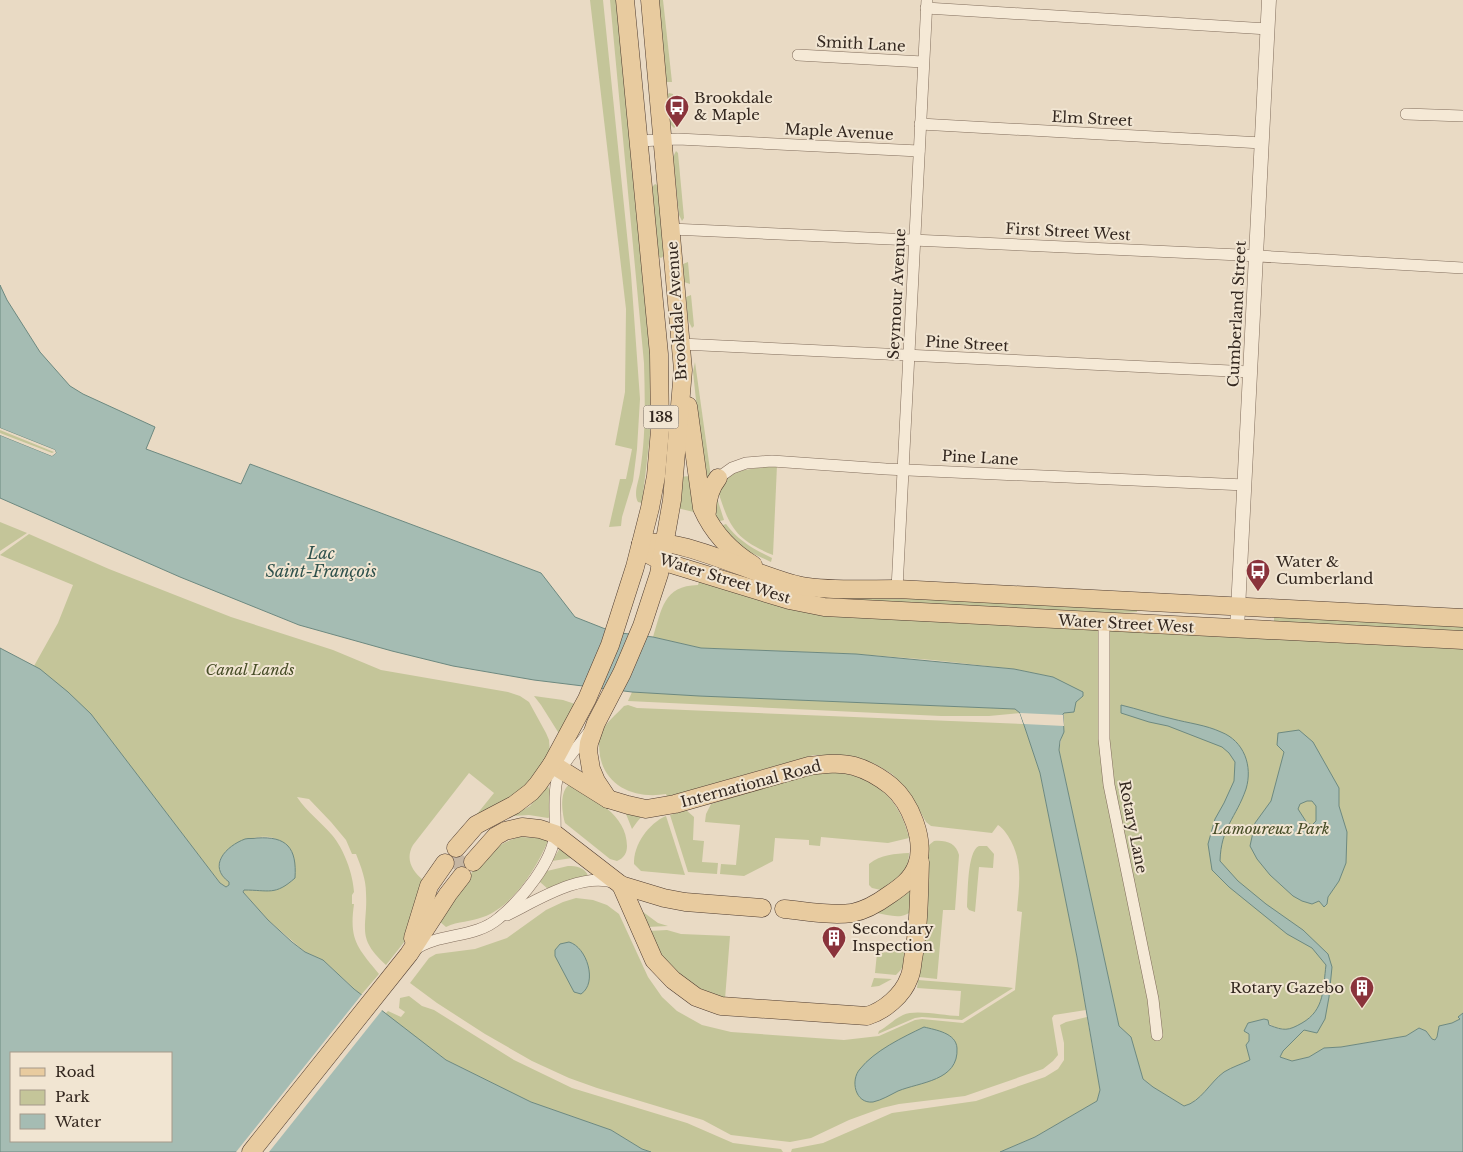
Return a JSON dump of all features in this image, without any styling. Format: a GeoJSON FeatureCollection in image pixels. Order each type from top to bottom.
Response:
{"type":"FeatureCollection","features":[{"type":"Feature","properties":{"kind":"main road","name":"Brookdale Avenue"},"geometry":{"type":"LineString","coordinates":[[557,767],[600,671],[619,622],[641,544],[656,476],[661,403],[659,354],[625,0]]}},
{"type":"Feature","properties":{"kind":"main road","name":"Brookdale Avenue"},"geometry":{"type":"LineString","coordinates":[[596,723],[642,626],[659,574],[672,500],[683,370],[650,0]]}},
{"type":"Feature","properties":{"kind":"main road"},"geometry":{"type":"LineString","coordinates":[[683,370],[699,494],[708,520],[719,537],[739,556],[773,578]]}},
{"type":"Feature","properties":{"kind":"main road"},"geometry":{"type":"LineString","coordinates":[[708,520],[707,505],[709,495],[718,478]]}},
{"type":"Feature","properties":{"kind":"main road","name":"Water Street West"},"geometry":{"type":"LineString","coordinates":[[1463,618],[897,589],[813,587],[791,584],[697,551],[664,543],[651,542],[641,544],[648,554],[661,561],[789,600],[824,607],[1104,623],[1463,640]]}},
{"type":"Feature","properties":{"kind":"main road"},"geometry":{"type":"LineString","coordinates":[[596,723],[589,743],[589,761],[596,781],[608,798]]}},
{"type":"Feature","properties":{"kind":"main road","name":"International Road"},"geometry":{"type":"LineString","coordinates":[[557,767],[608,798],[646,809],[662,808],[809,766],[838,764],[853,766],[878,776],[892,787],[906,807],[918,833],[921,853],[916,943],[910,978],[891,1002],[876,1013],[867,1016],[721,1006],[696,997],[673,980],[654,960],[621,885]]}},
{"type":"Feature","properties":{"kind":"main road"},"geometry":{"type":"LineString","coordinates":[[459,863],[476,825],[514,805],[531,792],[557,767]]}},
{"type":"Feature","properties":{"kind":"main road"},"geometry":{"type":"LineString","coordinates":[[251,1152],[407,955],[429,886],[496,836],[512,828],[540,829],[555,834],[621,885],[685,902],[762,908]]}},
{"type":"Feature","properties":{"kind":"main road"},"geometry":{"type":"LineString","coordinates":[[784,909],[841,913],[865,910],[908,881],[921,853]]}},
{"type":"Feature","properties":{"kind":"street","name":"Cumberland Street"},"geometry":{"type":"LineString","coordinates":[[1237,629],[1269,0]]}},
{"type":"Feature","properties":{"kind":"street"},"geometry":{"type":"LineString","coordinates":[[926,4],[1268,29]]}},
{"type":"Feature","properties":{"kind":"street","name":"Seymour Avenue"},"geometry":{"type":"LineString","coordinates":[[897,589],[926,4]]}},
{"type":"Feature","properties":{"kind":"street","name":"Smith Lane"},"geometry":{"type":"LineString","coordinates":[[798,56],[923,62]]}},
{"type":"Feature","properties":{"kind":"street"},"geometry":{"type":"LineString","coordinates":[[1406,114],[1463,116]]}},
{"type":"Feature","properties":{"kind":"street","name":"Elm Street"},"geometry":{"type":"LineString","coordinates":[[920,124],[1262,143]]}},
{"type":"Feature","properties":{"kind":"street","name":"Maple Avenue"},"geometry":{"type":"LineString","coordinates":[[639,141],[663,140],[919,151]]}},
{"type":"Feature","properties":{"kind":"street","name":"First Street West"},"geometry":{"type":"LineString","coordinates":[[671,229],[914,239],[1463,268]]}},
{"type":"Feature","properties":{"kind":"street","name":"Pine Street"},"geometry":{"type":"LineString","coordinates":[[682,344],[1251,372]]}},
{"type":"Feature","properties":{"kind":"street","name":"Pine Lane"},"geometry":{"type":"LineString","coordinates":[[718,478],[732,468],[746,463],[772,461],[904,470],[1244,485]]}},
{"type":"Feature","properties":{"kind":"street","name":"Rotary Lane"},"geometry":{"type":"LineString","coordinates":[[1104,623],[1104,739],[1107,767],[1120,846],[1153,999],[1157,1035]]}},
{"type":"Feature","properties":{"kind":"street"},"geometry":{"type":"LineString","coordinates":[[498,920],[516,902],[537,876],[551,848],[555,834],[557,767],[596,723]]}},
{"type":"Feature","properties":{"kind":"street"},"geometry":{"type":"LineString","coordinates":[[407,955],[429,942],[479,931],[555,891],[573,885],[590,880],[602,880],[621,885]]}},
{"type":"Feature","properties":{"kind":"green space"},"geometry":{"type":"Polygon","coordinates":[[[590,0],[603,0],[631,274],[640,399],[633,481],[621,526],[609,527],[620,479],[626,479],[632,449],[615,445],[625,392],[626,309],[590,0]]]}},
{"type":"Feature","properties":{"kind":"green space"},"geometry":{"type":"Polygon","coordinates":[[[610,0],[618,0],[650,341],[650,435],[642,503],[638,502],[636,495],[644,431],[644,363],[610,0]]]}},
{"type":"Feature","properties":{"kind":"green space"},"geometry":{"type":"Polygon","coordinates":[[[657,0],[663,0],[672,82],[666,82],[657,0]]]}},
{"type":"Feature","properties":{"kind":"green space"},"geometry":{"type":"Polygon","coordinates":[[[669,93],[673,94],[676,126],[674,128],[670,124],[667,95],[669,93]]]}},
{"type":"Feature","properties":{"kind":"green space"},"geometry":{"type":"Polygon","coordinates":[[[676,151],[678,153],[684,218],[682,221],[679,215],[673,157],[676,151]]]}},
{"type":"Feature","properties":{"kind":"green space"},"geometry":{"type":"Polygon","coordinates":[[[655,184],[659,186],[665,255],[661,258],[658,256],[652,187],[655,184]]]}},
{"type":"Feature","properties":{"kind":"green space"},"geometry":{"type":"Polygon","coordinates":[[[688,262],[690,284],[684,282],[683,264],[688,262]]]}},
{"type":"Feature","properties":{"kind":"green space"},"geometry":{"type":"Polygon","coordinates":[[[691,295],[694,326],[692,328],[688,320],[686,297],[691,295]]]}},
{"type":"Feature","properties":{"kind":"green space"},"geometry":{"type":"Polygon","coordinates":[[[695,362],[711,477],[705,484],[693,372],[695,362]]]}},
{"type":"Feature","properties":{"kind":"green space"},"geometry":{"type":"Polygon","coordinates":[[[0,428],[55,450],[54,455],[0,435],[0,428]]]}},
{"type":"Feature","properties":{"kind":"green space"},"geometry":{"type":"Polygon","coordinates":[[[777,465],[773,555],[749,543],[735,530],[725,512],[717,488],[731,474],[738,471],[777,465]]]}},
{"type":"Feature","properties":{"kind":"green space"},"geometry":{"type":"Polygon","coordinates":[[[690,476],[698,513],[677,508],[679,477],[690,476]]]}},
{"type":"Feature","properties":{"kind":"green space"},"geometry":{"type":"Polygon","coordinates":[[[715,492],[724,520],[717,522],[714,512],[715,492]]]}},
{"type":"Feature","properties":{"kind":"green space"},"geometry":{"type":"Polygon","coordinates":[[[0,522],[27,533],[0,551],[0,522]]]}},
{"type":"Feature","properties":{"kind":"green space"},"geometry":{"type":"Polygon","coordinates":[[[726,524],[735,535],[747,544],[772,558],[771,562],[743,549],[721,530],[723,525],[726,524]]]}},
{"type":"Feature","properties":{"kind":"green space","name":"Canal Lands"},"geometry":{"type":"Polygon","coordinates":[[[29,534],[109,569],[231,617],[333,650],[381,670],[508,692],[520,696],[529,702],[549,740],[550,754],[526,786],[510,799],[469,824],[494,793],[469,773],[413,845],[410,855],[411,864],[423,880],[405,941],[386,965],[370,947],[365,932],[366,888],[356,854],[352,854],[346,840],[309,799],[297,797],[336,841],[344,854],[350,870],[354,892],[352,904],[354,904],[354,935],[365,957],[379,974],[361,995],[323,960],[305,952],[268,920],[244,893],[244,889],[257,890],[287,845],[269,837],[259,837],[249,839],[229,849],[222,856],[219,864],[221,873],[229,882],[229,885],[226,887],[220,883],[93,717],[48,676],[34,666],[58,623],[73,585],[0,555],[29,534]]]}},
{"type":"Feature","properties":{"kind":"green space","name":"Lamoureux Park"},"geometry":{"type":"Polygon","coordinates":[[[700,579],[776,604],[1463,648],[1463,1013],[1459,1017],[1461,1019],[1439,1026],[1435,1040],[1426,1031],[1419,1028],[1406,1036],[1324,1048],[1309,1057],[1292,1061],[1280,1057],[1283,1051],[1304,1030],[1277,1028],[1264,1019],[1248,1023],[1249,1042],[1246,1045],[1250,1060],[1224,1072],[1200,1096],[1184,1106],[1143,1079],[1131,1038],[1119,1026],[1059,750],[1064,726],[1064,713],[1053,677],[1014,669],[932,660],[856,654],[701,648],[653,637],[666,601],[677,590],[686,586],[698,585],[700,579]]]}},
{"type":"Feature","properties":{"kind":"green space"},"geometry":{"type":"Polygon","coordinates":[[[807,595],[837,598],[947,599],[1137,609],[1137,612],[1094,615],[837,601],[807,595]]]}},
{"type":"Feature","properties":{"kind":"green space"},"geometry":{"type":"Polygon","coordinates":[[[1274,615],[1463,624],[1463,632],[1274,624],[1274,615]]]}},
{"type":"Feature","properties":{"kind":"green space"},"geometry":{"type":"Polygon","coordinates":[[[632,692],[1015,709],[1020,713],[989,716],[941,716],[628,701],[632,692]]]}},
{"type":"Feature","properties":{"kind":"green space"},"geometry":{"type":"Polygon","coordinates":[[[534,696],[563,700],[578,705],[563,733],[558,732],[534,696]]]}},
{"type":"Feature","properties":{"kind":"green space"},"geometry":{"type":"Polygon","coordinates":[[[628,705],[637,708],[1024,724],[1040,773],[1086,1010],[1054,1015],[1052,1018],[1058,1055],[1043,1069],[965,1096],[899,1104],[882,1108],[849,1120],[811,1138],[790,1142],[731,1135],[703,1120],[569,1078],[532,1061],[485,1034],[410,983],[429,958],[436,954],[475,949],[507,938],[546,910],[576,898],[593,900],[607,905],[619,914],[648,977],[662,997],[677,1011],[702,1025],[731,1032],[844,1040],[879,1036],[915,1020],[963,1023],[1015,990],[1022,912],[1017,911],[1019,867],[1011,841],[998,825],[992,833],[931,826],[926,822],[904,787],[892,774],[875,764],[845,755],[814,755],[667,797],[666,794],[644,795],[634,793],[624,789],[609,776],[603,767],[599,747],[603,729],[624,706],[628,705]]]}},
{"type":"Feature","properties":{"kind":"green space"},"geometry":{"type":"Polygon","coordinates":[[[824,772],[855,776],[880,788],[898,809],[909,838],[888,843],[821,837],[820,846],[809,845],[809,840],[775,838],[773,861],[744,876],[720,874],[721,864],[736,865],[740,825],[705,822],[706,814],[711,804],[824,772]]]}},
{"type":"Feature","properties":{"kind":"green space"},"geometry":{"type":"Polygon","coordinates":[[[570,784],[607,809],[621,825],[627,846],[625,855],[619,860],[610,859],[565,823],[562,808],[563,797],[570,784]]]}},
{"type":"Feature","properties":{"kind":"green space"},"geometry":{"type":"Polygon","coordinates":[[[548,786],[550,791],[550,817],[512,816],[530,806],[548,786]]]}},
{"type":"Feature","properties":{"kind":"green space"},"geometry":{"type":"Polygon","coordinates":[[[686,810],[694,817],[693,840],[704,841],[702,862],[718,863],[717,874],[688,872],[670,815],[686,810]]]}},
{"type":"Feature","properties":{"kind":"green space"},"geometry":{"type":"Polygon","coordinates":[[[626,814],[642,816],[632,829],[626,814]]]}},
{"type":"Feature","properties":{"kind":"green space"},"geometry":{"type":"Polygon","coordinates":[[[666,816],[685,875],[641,871],[634,864],[636,849],[643,836],[648,829],[666,816]]]}},
{"type":"Feature","properties":{"kind":"green space"},"geometry":{"type":"Polygon","coordinates":[[[520,837],[539,838],[548,841],[537,863],[514,896],[494,912],[478,919],[446,927],[439,921],[473,871],[483,860],[506,842],[520,837]]]}},
{"type":"Feature","properties":{"kind":"green space"},"geometry":{"type":"Polygon","coordinates":[[[934,841],[950,843],[956,848],[959,855],[955,910],[943,910],[937,979],[919,977],[928,850],[929,845],[934,841]]]}},
{"type":"Feature","properties":{"kind":"green space"},"geometry":{"type":"Polygon","coordinates":[[[979,846],[987,846],[994,854],[993,868],[979,867],[975,912],[967,907],[968,883],[972,856],[979,846]]]}},
{"type":"Feature","properties":{"kind":"green space"},"geometry":{"type":"Polygon","coordinates":[[[560,848],[572,858],[552,861],[560,848]]]}},
{"type":"Feature","properties":{"kind":"green space"},"geometry":{"type":"Polygon","coordinates":[[[909,853],[907,867],[898,880],[881,890],[872,888],[869,885],[869,864],[883,856],[909,853]]]}},
{"type":"Feature","properties":{"kind":"green space"},"geometry":{"type":"Polygon","coordinates":[[[568,866],[582,869],[588,876],[548,889],[540,882],[547,871],[568,866]]]}},
{"type":"Feature","properties":{"kind":"green space"},"geometry":{"type":"Polygon","coordinates":[[[914,885],[911,911],[908,914],[895,916],[877,913],[914,885]]]}},
{"type":"Feature","properties":{"kind":"green space"},"geometry":{"type":"Polygon","coordinates":[[[639,909],[658,923],[668,926],[647,927],[639,909]]]}},
{"type":"Feature","properties":{"kind":"green space"},"geometry":{"type":"Polygon","coordinates":[[[667,930],[681,934],[730,936],[725,999],[707,995],[669,969],[649,931],[667,930]]]}},
{"type":"Feature","properties":{"kind":"green space"},"geometry":{"type":"Polygon","coordinates":[[[909,941],[904,964],[896,975],[875,973],[877,953],[890,952],[909,941]]]}},
{"type":"Feature","properties":{"kind":"green space"},"geometry":{"type":"Polygon","coordinates":[[[874,978],[892,979],[879,986],[871,987],[874,978]]]}},
{"type":"Feature","properties":{"kind":"green space"},"geometry":{"type":"Polygon","coordinates":[[[918,980],[1013,988],[962,1020],[915,1018],[878,1034],[879,1031],[909,1013],[959,1016],[961,991],[917,988],[918,980]]]}},
{"type":"Feature","properties":{"kind":"green space"},"geometry":{"type":"Polygon","coordinates":[[[409,996],[422,1006],[434,1010],[514,1060],[572,1088],[687,1123],[733,1143],[781,1149],[783,1152],[651,1152],[642,1149],[611,1130],[531,1102],[446,1060],[385,1014],[388,1011],[401,1017],[405,1012],[399,1008],[400,998],[409,996]]]}},
{"type":"Feature","properties":{"kind":"green space"},"geometry":{"type":"Polygon","coordinates":[[[1087,1017],[1100,1090],[1097,1101],[1035,1137],[1000,1152],[791,1152],[792,1149],[823,1143],[892,1113],[976,1101],[1045,1077],[1058,1069],[1064,1060],[1064,1043],[1060,1025],[1087,1017]]]}},
{"type":"Feature","properties":{"kind":"water","name":"Lac Saint-François"},"geometry":{"type":"Polygon","coordinates":[[[0,285],[7,300],[40,352],[70,386],[83,394],[155,427],[146,449],[241,484],[250,464],[541,573],[575,617],[613,632],[653,637],[701,648],[856,654],[1014,669],[1053,677],[1083,692],[1083,696],[1076,702],[1074,712],[1063,714],[1064,732],[1059,750],[1119,1026],[1131,1037],[1143,1079],[1184,1106],[1200,1096],[1224,1072],[1250,1060],[1246,1045],[1249,1041],[1249,1034],[1244,1031],[1248,1023],[1264,1019],[1268,1020],[1269,1025],[1282,1029],[1297,1026],[1310,1018],[1315,1012],[1322,998],[1324,982],[1326,965],[1312,948],[1287,934],[1229,887],[1212,870],[1208,844],[1215,819],[1234,781],[1235,762],[1229,753],[1222,747],[1168,726],[1121,713],[1121,705],[1209,728],[1229,736],[1236,741],[1245,755],[1248,780],[1242,799],[1223,839],[1220,861],[1238,881],[1266,904],[1303,930],[1328,954],[1332,967],[1325,1019],[1317,1033],[1304,1030],[1283,1051],[1280,1057],[1292,1061],[1309,1057],[1324,1048],[1406,1036],[1419,1028],[1426,1031],[1435,1040],[1439,1026],[1460,1019],[1458,1017],[1463,1013],[1463,1152],[1000,1152],[1035,1137],[1097,1101],[1100,1090],[1077,957],[1040,773],[1020,713],[1015,709],[632,692],[534,680],[453,666],[299,625],[180,577],[0,498],[0,435],[52,456],[56,453],[55,450],[0,428],[0,285]]]}},
{"type":"Feature","properties":{"kind":"water"},"geometry":{"type":"Polygon","coordinates":[[[0,648],[40,669],[91,714],[220,883],[226,887],[229,885],[229,882],[220,870],[219,863],[226,851],[238,842],[246,839],[267,838],[276,839],[288,846],[294,859],[295,878],[277,890],[244,890],[243,892],[268,920],[292,942],[305,952],[323,960],[354,989],[446,1060],[531,1102],[611,1130],[642,1149],[651,1152],[0,1152],[0,648]]]}},
{"type":"Feature","properties":{"kind":"water"},"geometry":{"type":"Polygon","coordinates":[[[1299,730],[1313,742],[1339,788],[1339,806],[1347,832],[1346,863],[1339,881],[1328,897],[1327,904],[1324,907],[1319,901],[1312,904],[1293,896],[1270,875],[1257,859],[1250,846],[1255,823],[1271,801],[1284,752],[1277,745],[1278,733],[1299,730]],[[1312,801],[1300,804],[1298,809],[1307,823],[1312,825],[1316,821],[1316,806],[1312,801]]]}},
{"type":"Feature","properties":{"kind":"water"},"geometry":{"type":"Polygon","coordinates":[[[569,942],[581,951],[588,966],[589,982],[581,994],[574,992],[555,956],[555,950],[560,944],[569,942]]]}},
{"type":"Feature","properties":{"kind":"water"},"geometry":{"type":"Polygon","coordinates":[[[924,1027],[945,1033],[956,1043],[956,1059],[952,1067],[945,1074],[898,1091],[880,1100],[867,1102],[862,1099],[856,1090],[855,1079],[866,1062],[881,1050],[924,1027]]]}},
{"type":"Feature","properties":{"kind":"pier"},"geometry":{"type":"Polygon","coordinates":[[[0,428],[55,450],[56,453],[52,456],[0,435],[0,433],[52,453],[54,452],[0,430],[0,428]]]}},
{"type":"Feature","properties":{"kind":"pier"},"geometry":{"type":"Polygon","coordinates":[[[1020,713],[1063,715],[1064,726],[1024,724],[1020,713]]]}},
{"type":"Feature","properties":{"kind":"pier"},"geometry":{"type":"Polygon","coordinates":[[[363,993],[383,1009],[269,1152],[236,1152],[363,993]]]}},
{"type":"Feature","properties":{"kind":"tunnel"},"geometry":{"type":"LineString","coordinates":[[454,869],[465,857]]}},
{"type":"Feature","properties":{"kind":"place","name":"Brookdale & Maple"},"geometry":{"type":"Point","coordinates":[677,128]}},
{"type":"Feature","properties":{"kind":"place","name":"Water & Cumberland"},"geometry":{"type":"Point","coordinates":[1258,592]}},
{"type":"Feature","properties":{"kind":"place","name":"Secondary Inspection"},"geometry":{"type":"Point","coordinates":[834,959]}},
{"type":"Feature","properties":{"kind":"place","name":"Rotary Gazebo"},"geometry":{"type":"Point","coordinates":[1362,1009]}}]}
